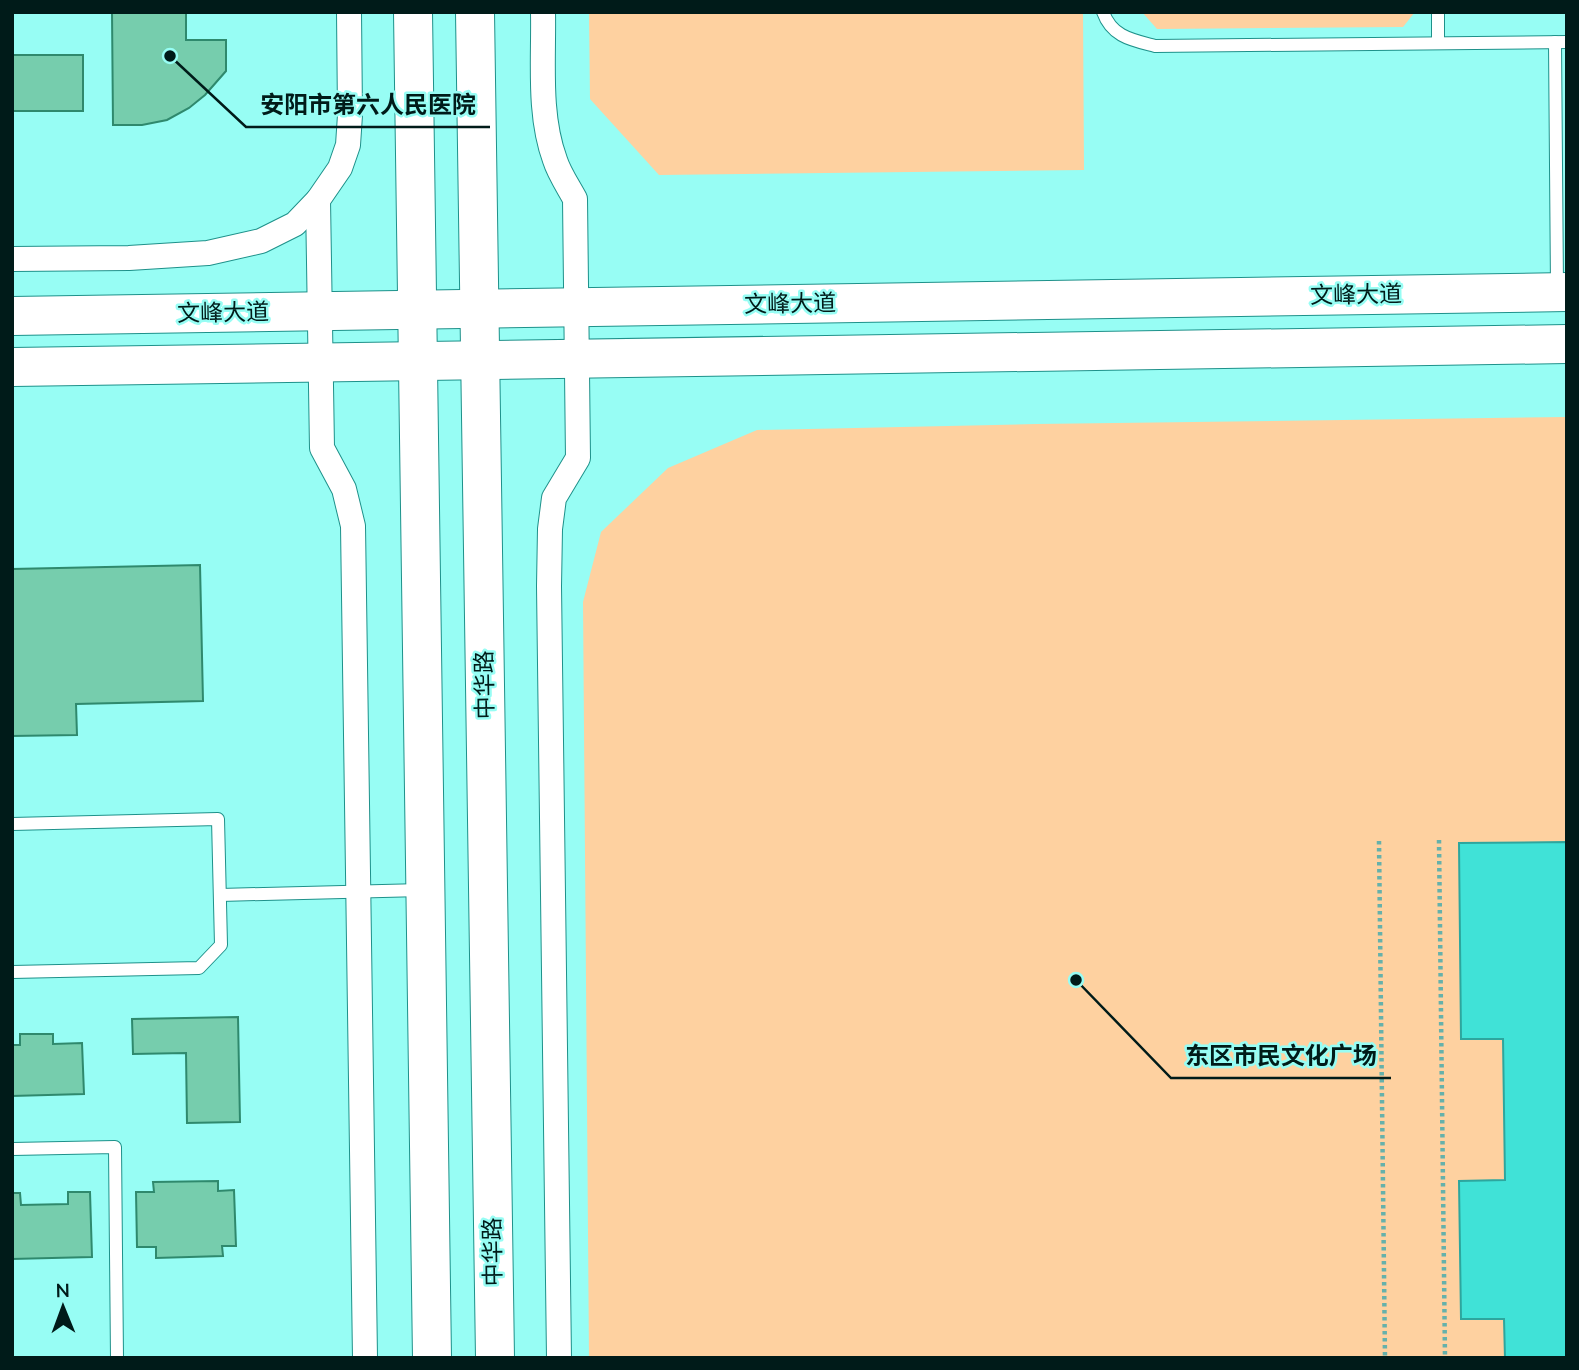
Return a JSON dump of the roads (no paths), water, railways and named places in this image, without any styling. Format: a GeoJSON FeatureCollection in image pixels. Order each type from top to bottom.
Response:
{"type":"FeatureCollection","features":[{"type":"Feature","properties":{"kind":"main road"},"geometry":{"type":"LineString","coordinates":[[413,12],[432,1358]]}},
{"type":"Feature","properties":{"kind":"main road","name":"中华路"},"geometry":{"type":"LineString","coordinates":[[475,12],[495,1358]]}},
{"type":"Feature","properties":{"kind":"main road","name":"文峰大道"},"geometry":{"type":"LineString","coordinates":[[12,316],[1562,292]]}},
{"type":"Feature","properties":{"kind":"main road"},"geometry":{"type":"LineString","coordinates":[[12,367],[1567,344]]}},
{"type":"Feature","properties":{"kind":"street"},"geometry":{"type":"LineString","coordinates":[[12,259],[129,258],[208,253],[261,242],[295,224],[318,200],[340,169],[348,145],[349,12]]}},
{"type":"Feature","properties":{"kind":"street"},"geometry":{"type":"LineString","coordinates":[[543,12],[547,130],[555,161],[575,199],[577,359],[578,458],[554,498],[549,575],[559,1358]]}},
{"type":"Feature","properties":{"kind":"street"},"geometry":{"type":"LineString","coordinates":[[318,200],[322,448],[345,489],[353,526],[365,1358]]}},
{"type":"Feature","properties":{"kind":"lane"},"geometry":{"type":"LineString","coordinates":[[1103,12],[1107,22],[1124,38],[1155,46],[1561,42],[1562,292]]}},
{"type":"Feature","properties":{"kind":"lane"},"geometry":{"type":"LineString","coordinates":[[1438,12],[1438,43]]}},
{"type":"Feature","properties":{"kind":"lane"},"geometry":{"type":"LineString","coordinates":[[12,824],[218,820],[221,945],[199,968],[12,972]]}},
{"type":"Feature","properties":{"kind":"lane"},"geometry":{"type":"LineString","coordinates":[[220,895],[425,890]]}},
{"type":"Feature","properties":{"kind":"lane"},"geometry":{"type":"LineString","coordinates":[[12,1149],[115,1147],[117,1358]]}},
{"type":"Feature","properties":{"kind":"water"},"geometry":{"type":"Polygon","coordinates":[[[1567,842],[1567,1358],[1505,1358],[1504,1319],[1461,1319],[1459,1181],[1505,1180],[1503,1039],[1461,1039],[1459,843],[1567,842]]]}},
{"type":"Feature","properties":{"kind":"place","name":"安阳市第六人民医院"},"geometry":{"type":"Point","coordinates":[170,56]}},
{"type":"Feature","properties":{"kind":"place","name":"东区市民文化广场"},"geometry":{"type":"Point","coordinates":[1076,980]}}]}
